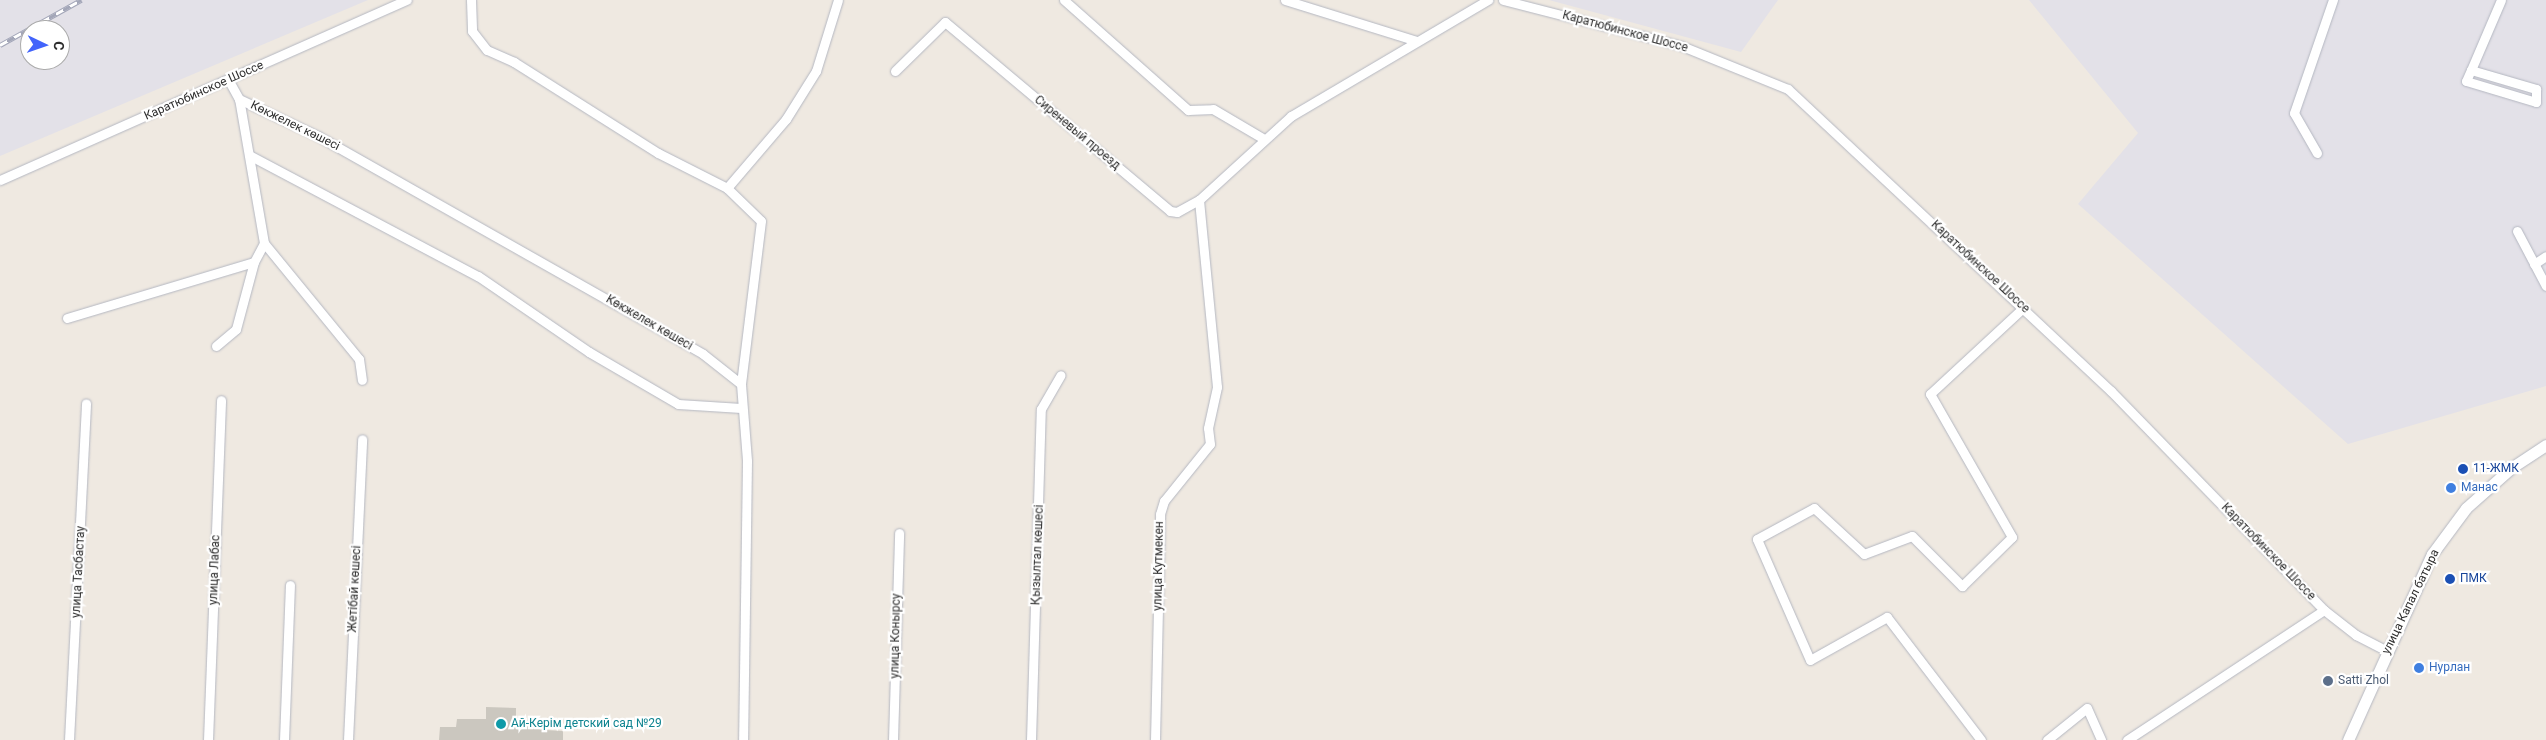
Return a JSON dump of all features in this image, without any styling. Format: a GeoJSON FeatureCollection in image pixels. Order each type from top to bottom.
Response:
{"type":"FeatureCollection","features":[{"type":"Feature","properties":{"kind":"main road","name":"улица Капал батыра"},"geometry":{"type":"LineString","coordinates":[[2348,740],[2432,554],[2466,508],[2511,468],[2546,445]]}},
{"type":"Feature","properties":{"kind":"street","name":"Каратюбинское Шоссе"},"geometry":{"type":"LineString","coordinates":[[0,180],[229,81],[407,0]]}},
{"type":"Feature","properties":{"kind":"street"},"geometry":{"type":"LineString","coordinates":[[471,0],[472,31],[487,50],[514,62],[658,153],[727,188],[761,221],[741,384],[741,408],[748,461],[743,740]]}},
{"type":"Feature","properties":{"kind":"street"},"geometry":{"type":"LineString","coordinates":[[727,188],[786,119],[816,71],[838,0]]}},
{"type":"Feature","properties":{"kind":"street"},"geometry":{"type":"LineString","coordinates":[[1064,0],[1188,110],[1213,109],[1264,139]]}},
{"type":"Feature","properties":{"kind":"street"},"geometry":{"type":"LineString","coordinates":[[1285,0],[1417,41]]}},
{"type":"Feature","properties":{"kind":"street","name":"Сиреневый проезд"},"geometry":{"type":"LineString","coordinates":[[895,71],[945,22],[1170,211],[1182,210],[1199,200],[1291,116],[1488,0]]}},
{"type":"Feature","properties":{"kind":"street","name":"Каратюбинское Шоссе"},"geometry":{"type":"LineString","coordinates":[[1503,0],[1682,46],[1788,89],[2111,391],[2324,610],[2356,635],[2387,651]]}},
{"type":"Feature","properties":{"kind":"street"},"geometry":{"type":"LineString","coordinates":[[2317,153],[2294,113],[2333,0]]}},
{"type":"Feature","properties":{"kind":"street"},"geometry":{"type":"LineString","coordinates":[[2471,70],[2536,89],[2536,102],[2466,81],[2501,0]]}},
{"type":"Feature","properties":{"kind":"street"},"geometry":{"type":"LineString","coordinates":[[229,81],[239,99],[264,244],[359,359],[362,380]]}},
{"type":"Feature","properties":{"kind":"street","name":"Көкжелек көшесі"},"geometry":{"type":"LineString","coordinates":[[239,99],[352,155],[702,354],[741,384]]}},
{"type":"Feature","properties":{"kind":"street"},"geometry":{"type":"LineString","coordinates":[[250,156],[478,276],[590,352],[678,404],[741,408]]}},
{"type":"Feature","properties":{"kind":"street","name":"улица Кутмекен"},"geometry":{"type":"LineString","coordinates":[[1155,740],[1160,514],[1164,501],[1210,444],[1208,428],[1217,387],[1199,200]]}},
{"type":"Feature","properties":{"kind":"street"},"geometry":{"type":"LineString","coordinates":[[2517,231],[2546,286]]}},
{"type":"Feature","properties":{"kind":"street"},"geometry":{"type":"LineString","coordinates":[[216,346],[236,329],[254,262],[264,244]]}},
{"type":"Feature","properties":{"kind":"street"},"geometry":{"type":"LineString","coordinates":[[2534,264],[2546,256]]}},
{"type":"Feature","properties":{"kind":"street"},"geometry":{"type":"LineString","coordinates":[[67,318],[254,262]]}},
{"type":"Feature","properties":{"kind":"street"},"geometry":{"type":"LineString","coordinates":[[1981,740],[1887,617],[1810,660],[1757,539],[1814,508],[1864,554],[1912,536],[1962,586],[2012,537],[1930,394],[2023,308]]}},
{"type":"Feature","properties":{"kind":"street","name":"Қызылтал көшесі"},"geometry":{"type":"LineString","coordinates":[[1031,740],[1041,409],[1062,375]]}},
{"type":"Feature","properties":{"kind":"street","name":"улица Лабас"},"geometry":{"type":"LineString","coordinates":[[208,740],[222,400]]}},
{"type":"Feature","properties":{"kind":"street","name":"улица Тасбастау"},"geometry":{"type":"LineString","coordinates":[[69,740],[86,403]]}},
{"type":"Feature","properties":{"kind":"street","name":"Жетібай көшесі"},"geometry":{"type":"LineString","coordinates":[[348,740],[362,439]]}},
{"type":"Feature","properties":{"kind":"street","name":"улица Конырсу"},"geometry":{"type":"LineString","coordinates":[[894,740],[899,533]]}},
{"type":"Feature","properties":{"kind":"street"},"geometry":{"type":"LineString","coordinates":[[284,740],[290,585]]}},
{"type":"Feature","properties":{"kind":"street"},"geometry":{"type":"LineString","coordinates":[[2127,740],[2324,610]]}},
{"type":"Feature","properties":{"kind":"street"},"geometry":{"type":"LineString","coordinates":[[2047,740],[2087,708],[2101,740]]}},
{"type":"Feature","properties":{"kind":"shaded area"},"geometry":{"type":"Polygon","coordinates":[[[0,0],[368,0],[0,156],[0,0]]]}},
{"type":"Feature","properties":{"kind":"shaded area"},"geometry":{"type":"Polygon","coordinates":[[[1549,0],[1778,0],[1741,52],[1549,0]]]}},
{"type":"Feature","properties":{"kind":"shaded area"},"geometry":{"type":"Polygon","coordinates":[[[2029,0],[2546,0],[2546,386],[2348,444],[2078,204],[2138,133],[2029,0]]]}},
{"type":"Feature","properties":{"kind":"building","name":"Ай-Керім детский сад №29"},"geometry":{"type":"Polygon","coordinates":[[[486,707],[516,708],[516,720],[546,721],[545,730],[563,731],[563,740],[439,740],[440,727],[456,727],[457,719],[486,719],[486,707]]]}},
{"type":"Feature","properties":{"kind":"railway"},"geometry":{"type":"LineString","coordinates":[[0,45],[81,0]]}},
{"type":"Feature","properties":{"kind":"place","name":"11-ЖМК"},"geometry":{"type":"Point","coordinates":[2463,469]}},
{"type":"Feature","properties":{"kind":"place","name":"Манас"},"geometry":{"type":"Point","coordinates":[2451,488]}},
{"type":"Feature","properties":{"kind":"place","name":"ПМК"},"geometry":{"type":"Point","coordinates":[2450,579]}},
{"type":"Feature","properties":{"kind":"place","name":"Нурлан"},"geometry":{"type":"Point","coordinates":[2419,668]}},
{"type":"Feature","properties":{"kind":"place","name":"Satti Zhol"},"geometry":{"type":"Point","coordinates":[2328,681]}},
{"type":"Feature","properties":{"kind":"place","name":"Ай-Керім детский сад №29"},"geometry":{"type":"Point","coordinates":[501,724]}}]}
